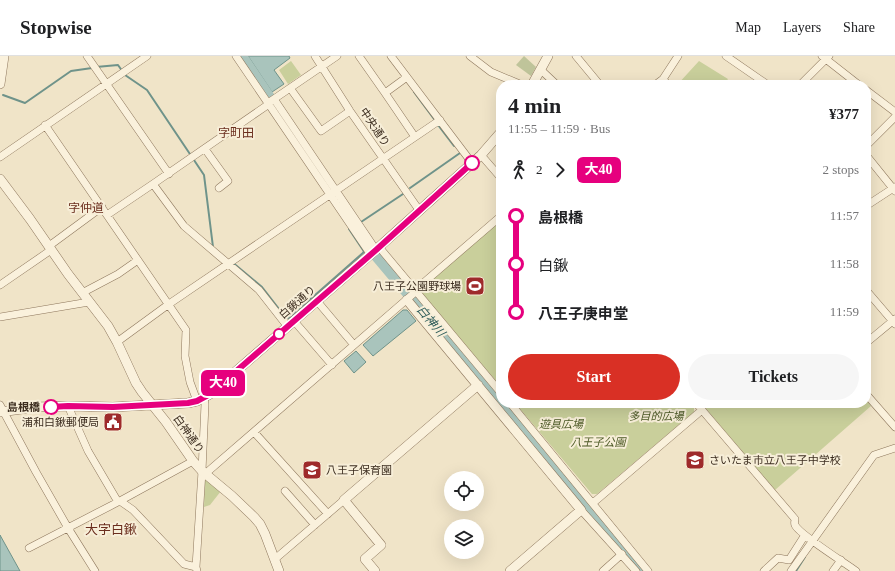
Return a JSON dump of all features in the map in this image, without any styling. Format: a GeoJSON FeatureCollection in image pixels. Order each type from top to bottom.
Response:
{"type":"FeatureCollection","features":[{"type":"Feature","properties":{"kind":"street"},"geometry":{"type":"LineString","coordinates":[[87,56],[169,174]]}},
{"type":"Feature","properties":{"kind":"street"},"geometry":{"type":"LineString","coordinates":[[0,156],[147,56]]}},
{"type":"Feature","properties":{"kind":"street"},"geometry":{"type":"LineString","coordinates":[[236,56],[271,101],[375,251],[496,398]]}},
{"type":"Feature","properties":{"kind":"street","name":"中央通り"},"geometry":{"type":"LineString","coordinates":[[314,56],[322,66],[350,111],[419,210]]}},
{"type":"Feature","properties":{"kind":"street"},"geometry":{"type":"LineString","coordinates":[[107,215],[169,174],[337,56]]}},
{"type":"Feature","properties":{"kind":"street"},"geometry":{"type":"LineString","coordinates":[[359,56],[415,137]]}},
{"type":"Feature","properties":{"kind":"street"},"geometry":{"type":"LineString","coordinates":[[391,56],[472,163]]}},
{"type":"Feature","properties":{"kind":"street"},"geometry":{"type":"LineString","coordinates":[[470,56],[491,72],[510,80]]}},
{"type":"Feature","properties":{"kind":"street"},"geometry":{"type":"LineString","coordinates":[[576,56],[596,80]]}},
{"type":"Feature","properties":{"kind":"street"},"geometry":{"type":"LineString","coordinates":[[662,79],[678,56]]}},
{"type":"Feature","properties":{"kind":"street"},"geometry":{"type":"LineString","coordinates":[[726,56],[761,80]]}},
{"type":"Feature","properties":{"kind":"street"},"geometry":{"type":"LineString","coordinates":[[535,80],[541,70],[545,57]]}},
{"type":"Feature","properties":{"kind":"street"},"geometry":{"type":"LineString","coordinates":[[804,80],[825,57],[853,80]]}},
{"type":"Feature","properties":{"kind":"street"},"geometry":{"type":"LineString","coordinates":[[0,84],[3,61]]}},
{"type":"Feature","properties":{"kind":"street"},"geometry":{"type":"LineString","coordinates":[[541,70],[552,80]]}},
{"type":"Feature","properties":{"kind":"street"},"geometry":{"type":"LineString","coordinates":[[385,93],[407,77]]}},
{"type":"Feature","properties":{"kind":"street"},"geometry":{"type":"LineString","coordinates":[[290,88],[321,131],[350,111]]}},
{"type":"Feature","properties":{"kind":"street"},"geometry":{"type":"LineString","coordinates":[[871,94],[895,112]]}},
{"type":"Feature","properties":{"kind":"street"},"geometry":{"type":"LineString","coordinates":[[871,141],[895,117]]}},
{"type":"Feature","properties":{"kind":"street"},"geometry":{"type":"LineString","coordinates":[[117,342],[169,304],[440,120]]}},
{"type":"Feature","properties":{"kind":"street"},"geometry":{"type":"LineString","coordinates":[[45,125],[186,330],[185,356],[190,382],[205,404],[204,473],[196,569],[184,564],[133,510],[119,501],[88,451],[68,406]]}},
{"type":"Feature","properties":{"kind":"street","name":"白鍬通り"},"geometry":{"type":"LineString","coordinates":[[201,400],[210,394],[375,251],[481,155],[496,138]]}},
{"type":"Feature","properties":{"kind":"street"},"geometry":{"type":"LineString","coordinates":[[205,148],[228,182],[219,188]]}},
{"type":"Feature","properties":{"kind":"street"},"geometry":{"type":"LineString","coordinates":[[481,155],[496,172]]}},
{"type":"Feature","properties":{"kind":"street"},"geometry":{"type":"LineString","coordinates":[[871,161],[894,188],[871,203]]}},
{"type":"Feature","properties":{"kind":"street","name":"白神通り"},"geometry":{"type":"LineString","coordinates":[[0,179],[30,219],[82,294],[108,326],[136,383],[166,422],[193,461],[204,473],[232,496],[260,524],[279,571]]}},
{"type":"Feature","properties":{"kind":"street"},"geometry":{"type":"LineString","coordinates":[[154,184],[184,226],[259,290],[332,364]]}},
{"type":"Feature","properties":{"kind":"street"},"geometry":{"type":"LineString","coordinates":[[0,286],[102,207]]}},
{"type":"Feature","properties":{"kind":"street"},"geometry":{"type":"LineString","coordinates":[[204,473],[254,432],[496,220]]}},
{"type":"Feature","properties":{"kind":"street"},"geometry":{"type":"LineString","coordinates":[[82,294],[118,274],[138,260]]}},
{"type":"Feature","properties":{"kind":"street"},"geometry":{"type":"LineString","coordinates":[[411,296],[482,381],[496,390]]}},
{"type":"Feature","properties":{"kind":"street"},"geometry":{"type":"LineString","coordinates":[[871,296],[894,321],[871,340]]}},
{"type":"Feature","properties":{"kind":"street"},"geometry":{"type":"LineString","coordinates":[[0,317],[89,302]]}},
{"type":"Feature","properties":{"kind":"street"},"geometry":{"type":"LineString","coordinates":[[317,302],[354,345]]}},
{"type":"Feature","properties":{"kind":"street"},"geometry":{"type":"LineString","coordinates":[[275,559],[482,381]]}},
{"type":"Feature","properties":{"kind":"street"},"geometry":{"type":"LineString","coordinates":[[95,571],[68,528],[1,410],[68,406],[113,407],[153,405],[201,400]]}},
{"type":"Feature","properties":{"kind":"street"},"geometry":{"type":"LineString","coordinates":[[871,400],[895,427]]}},
{"type":"Feature","properties":{"kind":"street"},"geometry":{"type":"LineString","coordinates":[[505,408],[554,466],[593,503],[648,571]]}},
{"type":"Feature","properties":{"kind":"street"},"geometry":{"type":"LineString","coordinates":[[513,408],[554,466],[581,510],[636,571]]}},
{"type":"Feature","properties":{"kind":"street"},"geometry":{"type":"LineString","coordinates":[[593,503],[702,410],[795,519],[794,524],[805,535],[853,570]]}},
{"type":"Feature","properties":{"kind":"street"},"geometry":{"type":"LineString","coordinates":[[254,432],[328,514]]}},
{"type":"Feature","properties":{"kind":"street"},"geometry":{"type":"LineString","coordinates":[[791,571],[874,455],[895,448]]}},
{"type":"Feature","properties":{"kind":"street"},"geometry":{"type":"LineString","coordinates":[[29,548],[193,461]]}},
{"type":"Feature","properties":{"kind":"street"},"geometry":{"type":"LineString","coordinates":[[285,491],[315,525]]}},
{"type":"Feature","properties":{"kind":"street"},"geometry":{"type":"LineString","coordinates":[[344,500],[382,545],[365,559],[376,571]]}},
{"type":"Feature","properties":{"kind":"street"},"geometry":{"type":"LineString","coordinates":[[510,571],[581,510]]}},
{"type":"Feature","properties":{"kind":"street"},"geometry":{"type":"LineString","coordinates":[[764,571],[778,558],[789,560],[805,535]]}},
{"type":"Feature","properties":{"kind":"street"},"geometry":{"type":"LineString","coordinates":[[603,571],[622,554]]}},
{"type":"Feature","properties":{"kind":"street"},"geometry":{"type":"LineString","coordinates":[[833,571],[841,560]]}},
{"type":"Feature","properties":{"kind":"green space"},"geometry":{"type":"Polygon","coordinates":[[[524,56],[536,67],[531,76],[516,65],[524,56]]]}},
{"type":"Feature","properties":{"kind":"green space"},"geometry":{"type":"Polygon","coordinates":[[[291,61],[301,75],[288,84],[279,70],[291,61]]]}},
{"type":"Feature","properties":{"kind":"green space"},"geometry":{"type":"Polygon","coordinates":[[[699,61],[728,79],[727,80],[682,80],[699,61]]]}},
{"type":"Feature","properties":{"kind":"green space"},"geometry":{"type":"Polygon","coordinates":[[[496,223],[496,381],[420,291],[421,288],[496,223]]]}},
{"type":"Feature","properties":{"kind":"green space","name":"八王子公園"},"geometry":{"type":"Polygon","coordinates":[[[519,408],[694,408],[694,412],[597,494],[592,494],[519,408]]]}},
{"type":"Feature","properties":{"kind":"green space"},"geometry":{"type":"Polygon","coordinates":[[[705,408],[869,408],[775,490],[705,408]]]}},
{"type":"Feature","properties":{"kind":"green space"},"geometry":{"type":"Polygon","coordinates":[[[205,479],[221,491],[210,505],[204,507],[205,479]]]}},
{"type":"Feature","properties":{"kind":"water"},"geometry":{"type":"Polygon","coordinates":[[[248,56],[289,56],[290,58],[274,70],[284,84],[272,92],[248,56]]]}},
{"type":"Feature","properties":{"kind":"water"},"geometry":{"type":"Polygon","coordinates":[[[403,310],[407,310],[416,321],[373,356],[363,345],[403,310]]]}},
{"type":"Feature","properties":{"kind":"water"},"geometry":{"type":"Polygon","coordinates":[[[356,351],[366,362],[354,373],[344,361],[356,351]]]}},
{"type":"Feature","properties":{"kind":"water"},"geometry":{"type":"Polygon","coordinates":[[[0,535],[20,571],[0,571],[0,535]]]}},
{"type":"Feature","properties":{"kind":"waterway","name":"白神川"},"geometry":{"type":"LineString","coordinates":[[241,56],[301,145]]}},
{"type":"Feature","properties":{"kind":"waterway"},"geometry":{"type":"LineString","coordinates":[[96,67],[118,65],[125,75],[147,90],[204,175],[213,247]]}},
{"type":"Feature","properties":{"kind":"waterway"},"geometry":{"type":"LineString","coordinates":[[3,95],[25,103],[71,71],[92,68]]}},
{"type":"Feature","properties":{"kind":"waterway"},"geometry":{"type":"LineString","coordinates":[[414,92],[434,119]]}},
{"type":"Feature","properties":{"kind":"waterway"},"geometry":{"type":"LineString","coordinates":[[438,125],[454,146]]}},
{"type":"Feature","properties":{"kind":"waterway"},"geometry":{"type":"LineString","coordinates":[[410,188],[460,153]]}},
{"type":"Feature","properties":{"kind":"waterway"},"geometry":{"type":"LineString","coordinates":[[361,222],[403,194]]}},
{"type":"Feature","properties":{"kind":"waterway"},"geometry":{"type":"LineString","coordinates":[[232,262],[262,287],[286,318],[289,318],[364,252],[350,229]]}},
{"type":"Feature","properties":{"kind":"waterway","name":"白神川"},"geometry":{"type":"LineString","coordinates":[[367,243],[496,398]]}},
{"type":"Feature","properties":{"kind":"waterway","name":"白神川"},"geometry":{"type":"LineString","coordinates":[[505,408],[642,571]]}},
{"type":"Feature","properties":{"kind":"waterway"},"geometry":{"type":"LineString","coordinates":[[796,571],[805,557]]}},
{"type":"Feature","properties":{"kind":"bus line","name":"大40"},"geometry":{"type":"LineString","coordinates":[[51,407],[113,407],[188,403],[204,398],[317,302],[472,163]]}},
{"type":"Feature","properties":{"kind":"place","name":"八王子公園野球場"},"geometry":{"type":"Point","coordinates":[475,286]}},
{"type":"Feature","properties":{"kind":"place","name":"島根橋"},"geometry":{"type":"Point","coordinates":[51,407]}},
{"type":"Feature","properties":{"kind":"place","name":"浦和白鍬郵便局"},"geometry":{"type":"Point","coordinates":[113,422]}},
{"type":"Feature","properties":{"kind":"place","name":"さいたま市立八王子中学校"},"geometry":{"type":"Point","coordinates":[695,460]}},
{"type":"Feature","properties":{"kind":"place","name":"八王子保育園"},"geometry":{"type":"Point","coordinates":[312,470]}},
{"type":"Feature","properties":{"kind":"district","name":"字町田"},"geometry":{"type":"Point","coordinates":[236,133]}},
{"type":"Feature","properties":{"kind":"district","name":"字仲道"},"geometry":{"type":"Point","coordinates":[86,208]}},
{"type":"Feature","properties":{"kind":"district","name":"大字白鍬"},"geometry":{"type":"Point","coordinates":[111,529]}},
{"type":"Feature","properties":{"kind":"park label","name":"多目的広場"},"geometry":{"type":"Point","coordinates":[656,416]}},
{"type":"Feature","properties":{"kind":"park label","name":"遊具広場"},"geometry":{"type":"Point","coordinates":[561,424]}}]}
